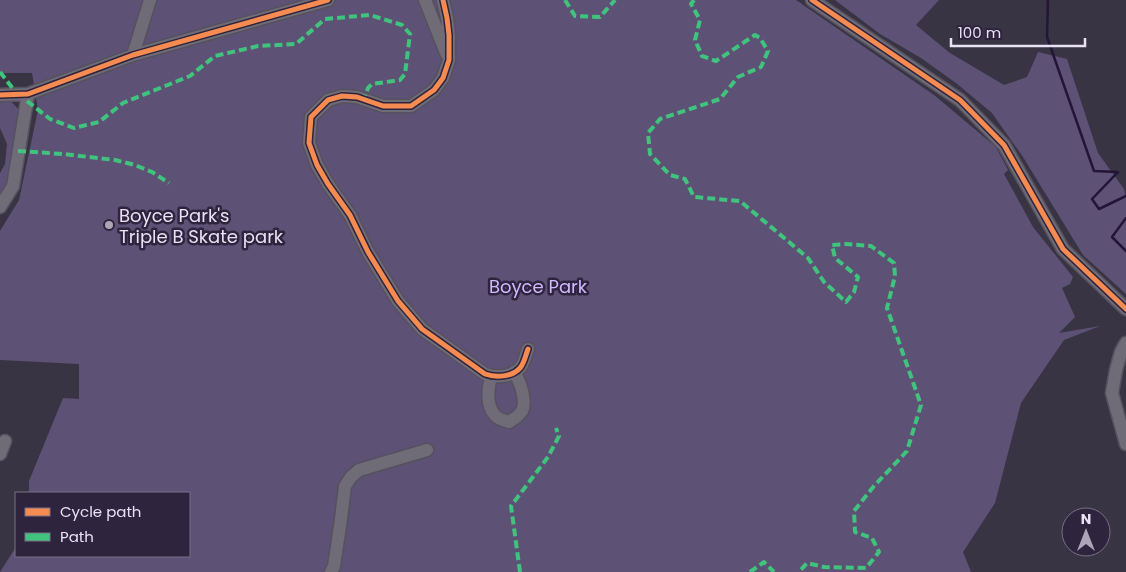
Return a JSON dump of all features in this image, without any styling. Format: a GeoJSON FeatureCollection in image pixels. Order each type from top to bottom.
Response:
{"type":"FeatureCollection","features":[{"type":"Feature","properties":{"kind":"street"},"geometry":{"type":"LineString","coordinates":[[133,55],[150,0]]}},
{"type":"Feature","properties":{"kind":"street"},"geometry":{"type":"LineString","coordinates":[[0,95],[28,94],[133,55],[328,0]]}},
{"type":"Feature","properties":{"kind":"street"},"geometry":{"type":"LineString","coordinates":[[425,0],[449,60]]}},
{"type":"Feature","properties":{"kind":"street"},"geometry":{"type":"LineString","coordinates":[[443,0],[449,35],[449,60],[443,78],[434,90],[411,106],[383,106],[357,97],[342,96],[328,100],[311,117],[309,143],[317,164],[328,184],[350,214],[368,252],[398,301],[422,329],[491,377],[508,375],[521,368],[528,349]]}},
{"type":"Feature","properties":{"kind":"street"},"geometry":{"type":"LineString","coordinates":[[812,0],[960,100],[1004,145],[1063,249],[1126,309]]}},
{"type":"Feature","properties":{"kind":"street"},"geometry":{"type":"LineString","coordinates":[[0,207],[13,186],[28,94]]}},
{"type":"Feature","properties":{"kind":"street"},"geometry":{"type":"LineString","coordinates":[[1126,343],[1121,352],[1112,393],[1126,444]]}},
{"type":"Feature","properties":{"kind":"street"},"geometry":{"type":"LineString","coordinates":[[491,377],[489,385],[492,413],[498,418],[509,422],[518,417],[523,409],[523,393],[514,372]]}},
{"type":"Feature","properties":{"kind":"street"},"geometry":{"type":"LineString","coordinates":[[0,454],[5,441]]}},
{"type":"Feature","properties":{"kind":"street"},"geometry":{"type":"LineString","coordinates":[[331,572],[334,566],[344,486],[351,477],[359,470],[427,450]]}},
{"type":"Feature","properties":{"kind":"green space","name":"Boyce Park"},"geometry":{"type":"Polygon","coordinates":[[[0,0],[796,0],[934,95],[996,147],[1008,170],[1004,174],[1033,227],[1073,277],[1070,284],[1062,288],[1075,317],[1059,333],[1100,326],[1064,340],[1021,403],[995,503],[963,552],[971,572],[0,572],[15,549],[15,557],[190,557],[190,492],[29,492],[29,481],[63,398],[79,399],[79,364],[0,360],[0,231],[19,200],[38,110],[32,73],[0,73],[0,0]]]}},
{"type":"Feature","properties":{"kind":"green space"},"geometry":{"type":"Polygon","coordinates":[[[835,0],[939,0],[916,25],[950,53],[1004,85],[1027,77],[1038,52],[1067,59],[1098,153],[1124,189],[1126,198],[1126,294],[1083,255],[1023,157],[992,113],[956,83],[921,58],[880,34],[835,0]]]}},
{"type":"Feature","properties":{"kind":"green space"},"geometry":{"type":"Polygon","coordinates":[[[9,99],[20,111],[9,183],[0,197],[0,173],[5,164],[7,144],[0,128],[0,100],[9,99]]]}},
{"type":"Feature","properties":{"kind":"waterway"},"geometry":{"type":"LineString","coordinates":[[1048,0],[1047,37],[1094,171],[1118,172],[1092,199],[1099,209],[1126,196]]}},
{"type":"Feature","properties":{"kind":"waterway"},"geometry":{"type":"LineString","coordinates":[[1126,218],[1112,237],[1126,251]]}},
{"type":"Feature","properties":{"kind":"marked path"},"geometry":{"type":"LineString","coordinates":[[565,0],[575,16],[600,17],[615,0]]}},
{"type":"Feature","properties":{"kind":"marked path"},"geometry":{"type":"LineString","coordinates":[[694,0],[691,4],[700,20],[695,40],[702,56],[716,61],[755,35],[760,38],[768,51],[761,67],[738,77],[720,99],[660,119],[648,133],[650,154],[670,175],[685,179],[694,197],[740,201],[808,258],[824,282],[846,302],[854,292],[858,277],[835,258],[832,245],[871,246],[894,263],[895,276],[887,308],[921,405],[907,451],[874,486],[854,511],[855,532],[872,538],[879,552],[866,568],[824,567],[807,563],[799,572]]}},
{"type":"Feature","properties":{"kind":"marked path"},"geometry":{"type":"LineString","coordinates":[[27,101],[50,119],[74,128],[99,122],[123,103],[190,76],[215,56],[258,46],[296,44],[325,19],[370,15],[402,25],[410,34],[405,74],[400,80],[372,84],[368,88],[364,99]]}},
{"type":"Feature","properties":{"kind":"marked path"},"geometry":{"type":"LineString","coordinates":[[0,72],[17,94]]}},
{"type":"Feature","properties":{"kind":"marked path"},"geometry":{"type":"LineString","coordinates":[[18,151],[115,160],[152,172],[169,183]]}},
{"type":"Feature","properties":{"kind":"marked path"},"geometry":{"type":"LineString","coordinates":[[520,572],[511,506],[548,457],[559,436],[556,428]]}},
{"type":"Feature","properties":{"kind":"marked path"},"geometry":{"type":"LineString","coordinates":[[750,572],[764,562],[774,572]]}},
{"type":"Feature","properties":{"kind":"cycle path"},"geometry":{"type":"LineString","coordinates":[[0,95],[28,94],[133,55],[328,0]]}},
{"type":"Feature","properties":{"kind":"cycle path"},"geometry":{"type":"LineString","coordinates":[[443,0],[449,35],[449,60],[443,78],[434,90],[411,106],[383,106],[357,97],[342,96],[328,100],[311,117],[309,143],[317,165],[350,215],[368,252],[398,301],[422,329],[489,375],[504,376],[517,371],[523,364],[528,349]]}},
{"type":"Feature","properties":{"kind":"cycle path"},"geometry":{"type":"LineString","coordinates":[[812,0],[960,100],[1004,145],[1063,249],[1126,309]]}},
{"type":"Feature","properties":{"kind":"place","name":"Boyce Park's Triple B Skate park"},"geometry":{"type":"Point","coordinates":[109,225]}}]}
